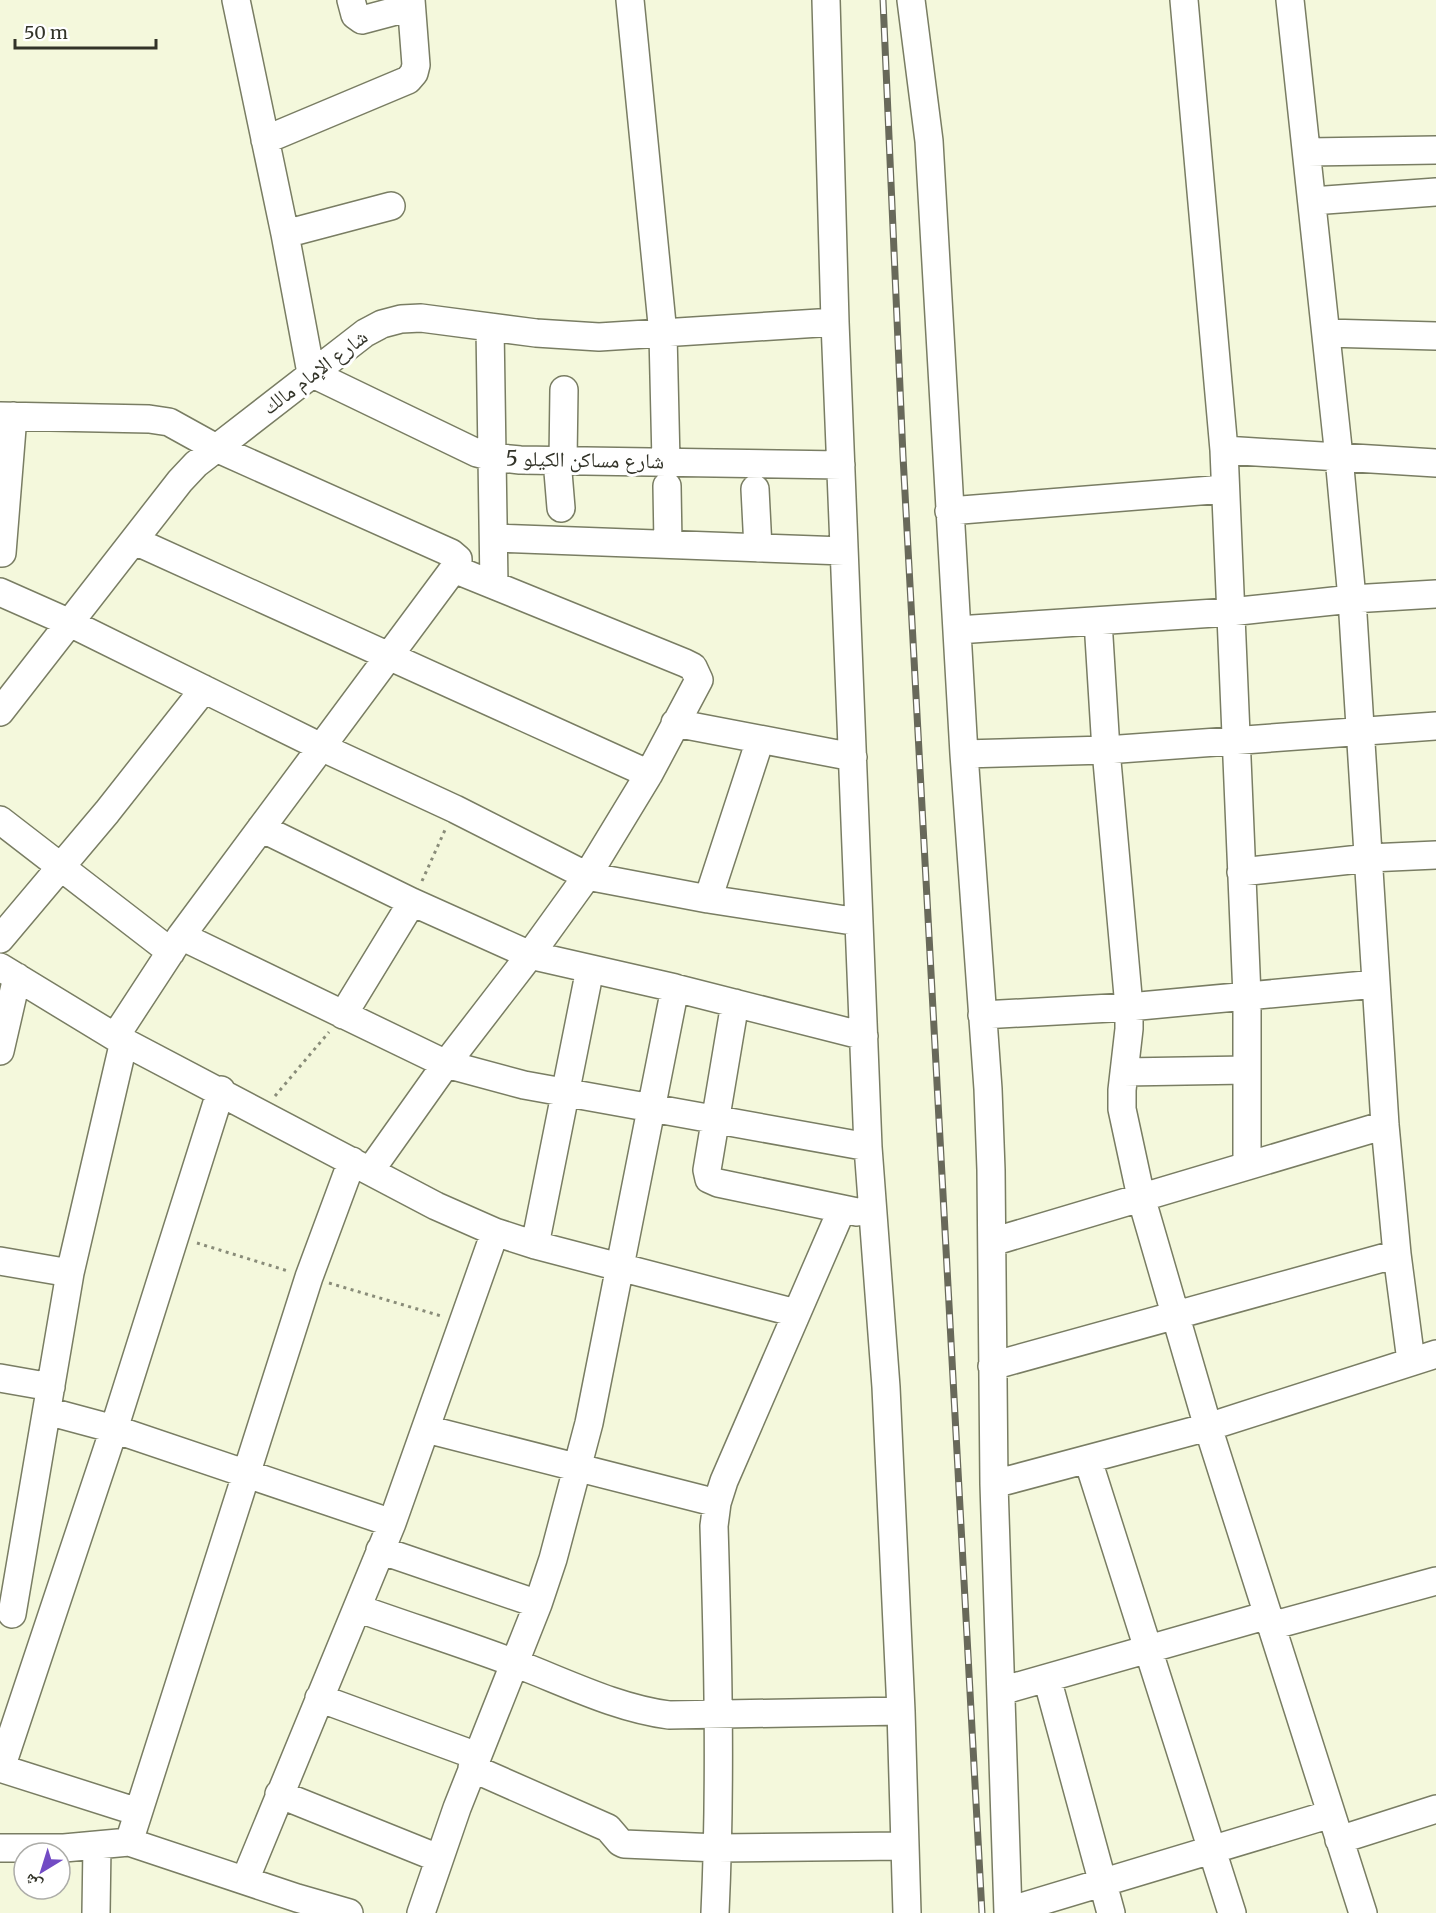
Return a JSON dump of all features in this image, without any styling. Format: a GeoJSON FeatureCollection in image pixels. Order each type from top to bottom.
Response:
{"type":"FeatureCollection","features":[{"type":"Feature","properties":{"kind":"street"},"geometry":{"type":"LineString","coordinates":[[236,0],[285,234],[311,373]]}},
{"type":"Feature","properties":{"kind":"street"},"geometry":{"type":"LineString","coordinates":[[265,140],[408,80],[414,73],[416,65],[411,3],[362,20],[355,15],[351,0]]}},
{"type":"Feature","properties":{"kind":"street"},"geometry":{"type":"LineString","coordinates":[[630,0],[663,334],[668,544]]}},
{"type":"Feature","properties":{"kind":"street"},"geometry":{"type":"LineString","coordinates":[[826,0],[835,322],[868,1147],[886,1387],[901,1711],[907,1913]]}},
{"type":"Feature","properties":{"kind":"street"},"geometry":{"type":"LineString","coordinates":[[911,0],[928,141],[964,754],[988,1089],[994,1484],[1008,1912],[1331,1814]]}},
{"type":"Feature","properties":{"kind":"street"},"geometry":{"type":"LineString","coordinates":[[1184,0],[1224,450],[1247,996],[1247,1165]]}},
{"type":"Feature","properties":{"kind":"street"},"geometry":{"type":"LineString","coordinates":[[994,1484],[1208,1427],[1423,1358],[1397,1254],[1385,1125],[1359,731],[1353,599],[1308,152],[1290,0]]}},
{"type":"Feature","properties":{"kind":"street"},"geometry":{"type":"LineString","coordinates":[[1308,152],[1436,150]]}},
{"type":"Feature","properties":{"kind":"street"},"geometry":{"type":"LineString","coordinates":[[1312,201],[1436,192]]}},
{"type":"Feature","properties":{"kind":"street"},"geometry":{"type":"LineString","coordinates":[[285,234],[391,206]]}},
{"type":"Feature","properties":{"kind":"street","name":"شارع الإمام مالك"},"geometry":{"type":"LineString","coordinates":[[0,712],[180,481],[196,464],[311,373],[365,333],[382,324],[401,319],[421,318],[567,336],[599,337],[835,322]]}},
{"type":"Feature","properties":{"kind":"street"},"geometry":{"type":"LineString","coordinates":[[490,327],[494,585]]}},
{"type":"Feature","properties":{"kind":"street"},"geometry":{"type":"LineString","coordinates":[[1326,333],[1436,336]]}},
{"type":"Feature","properties":{"kind":"street","name":"شارع مساكن الكيلو 5"},"geometry":{"type":"LineString","coordinates":[[311,373],[477,453],[492,457],[560,460],[667,474],[841,465]]}},
{"type":"Feature","properties":{"kind":"street"},"geometry":{"type":"LineString","coordinates":[[561,508],[560,460],[564,390]]}},
{"type":"Feature","properties":{"kind":"street"},"geometry":{"type":"LineString","coordinates":[[0,553],[2,553],[7,416],[159,420],[179,427],[216,448],[451,553],[458,559],[454,569],[176,944],[120,1039],[70,1273],[49,1399],[6,1613],[50,1621]]}},
{"type":"Feature","properties":{"kind":"street"},"geometry":{"type":"LineString","coordinates":[[1224,450],[1436,463]]}},
{"type":"Feature","properties":{"kind":"street"},"geometry":{"type":"LineString","coordinates":[[755,489],[758,548]]}},
{"type":"Feature","properties":{"kind":"street"},"geometry":{"type":"LineString","coordinates":[[949,511],[1225,489]]}},
{"type":"Feature","properties":{"kind":"street"},"geometry":{"type":"LineString","coordinates":[[494,538],[844,551]]}},
{"type":"Feature","properties":{"kind":"street"},"geometry":{"type":"LineString","coordinates":[[135,541],[648,774]]}},
{"type":"Feature","properties":{"kind":"street"},"geometry":{"type":"LineString","coordinates":[[129,1842],[309,1277],[361,1166],[446,1064],[587,876],[648,774],[699,680],[693,667],[454,569]]}},
{"type":"Feature","properties":{"kind":"street"},"geometry":{"type":"LineString","coordinates":[[0,592],[70,622],[321,747],[455,809],[587,876],[708,899],[859,922]]}},
{"type":"Feature","properties":{"kind":"street"},"geometry":{"type":"LineString","coordinates":[[957,630],[1230,612],[1353,599],[1436,594]]}},
{"type":"Feature","properties":{"kind":"street"},"geometry":{"type":"LineString","coordinates":[[1098,621],[1106,750],[1129,1007],[1122,1109],[1141,1197],[1208,1427],[1362,1913]]}},
{"type":"Feature","properties":{"kind":"street"},"geometry":{"type":"LineString","coordinates":[[0,939],[107,812],[204,689]]}},
{"type":"Feature","properties":{"kind":"street"},"geometry":{"type":"LineString","coordinates":[[675,723],[852,757]]}},
{"type":"Feature","properties":{"kind":"street"},"geometry":{"type":"LineString","coordinates":[[964,754],[1106,750],[1436,726]]}},
{"type":"Feature","properties":{"kind":"street"},"geometry":{"type":"LineString","coordinates":[[708,899],[760,740]]}},
{"type":"Feature","properties":{"kind":"street"},"geometry":{"type":"LineString","coordinates":[[0,820],[59,867],[176,944],[343,1014],[446,1064],[486,1076],[564,1093],[868,1147]]}},
{"type":"Feature","properties":{"kind":"street"},"geometry":{"type":"LineString","coordinates":[[261,828],[412,902],[530,955],[675,988],[864,1036]]}},
{"type":"Feature","properties":{"kind":"street"},"geometry":{"type":"LineString","coordinates":[[1241,872],[1369,858],[1436,855]]}},
{"type":"Feature","properties":{"kind":"street"},"geometry":{"type":"LineString","coordinates":[[343,1014],[412,902]]}},
{"type":"Feature","properties":{"kind":"street"},"geometry":{"type":"LineString","coordinates":[[535,1245],[590,969]]}},
{"type":"Feature","properties":{"kind":"street"},"geometry":{"type":"LineString","coordinates":[[0,1051],[8,972],[120,1039],[221,1090],[436,1206],[495,1232],[535,1245],[796,1313]]}},
{"type":"Feature","properties":{"kind":"street"},"geometry":{"type":"LineString","coordinates":[[982,1015],[1129,1007],[1376,984]]}},
{"type":"Feature","properties":{"kind":"street"},"geometry":{"type":"LineString","coordinates":[[421,1913],[438,1857],[538,1604],[553,1559],[589,1423],[675,988]]}},
{"type":"Feature","properties":{"kind":"street"},"geometry":{"type":"LineString","coordinates":[[735,1003],[707,1170],[709,1179],[713,1182],[873,1216]]}},
{"type":"Feature","properties":{"kind":"street"},"geometry":{"type":"LineString","coordinates":[[1124,1072],[1247,1070]]}},
{"type":"Feature","properties":{"kind":"street"},"geometry":{"type":"LineString","coordinates":[[138,1812],[1,1768],[114,1430],[221,1090]]}},
{"type":"Feature","properties":{"kind":"street"},"geometry":{"type":"LineString","coordinates":[[992,1242],[1385,1125]]}},
{"type":"Feature","properties":{"kind":"street"},"geometry":{"type":"LineString","coordinates":[[715,1913],[719,1714],[714,1526],[717,1503],[724,1481],[842,1209]]}},
{"type":"Feature","properties":{"kind":"street"},"geometry":{"type":"LineString","coordinates":[[245,1880],[392,1523],[495,1232]]}},
{"type":"Feature","properties":{"kind":"street"},"geometry":{"type":"LineString","coordinates":[[992,1366],[1397,1254]]}},
{"type":"Feature","properties":{"kind":"street"},"geometry":{"type":"LineString","coordinates":[[0,1261],[70,1273]]}},
{"type":"Feature","properties":{"kind":"street"},"geometry":{"type":"LineString","coordinates":[[0,1378],[114,1430],[392,1523]]}},
{"type":"Feature","properties":{"kind":"street"},"geometry":{"type":"LineString","coordinates":[[426,1429],[717,1503]]}},
{"type":"Feature","properties":{"kind":"street"},"geometry":{"type":"LineString","coordinates":[[1088,1460],[1232,1913]]}},
{"type":"Feature","properties":{"kind":"street"},"geometry":{"type":"LineString","coordinates":[[380,1550],[538,1604]]}},
{"type":"Feature","properties":{"kind":"street"},"geometry":{"type":"LineString","coordinates":[[1001,1691],[1148,1648],[1436,1581]]}},
{"type":"Feature","properties":{"kind":"street"},"geometry":{"type":"LineString","coordinates":[[357,1608],[648,1712],[669,1715],[901,1711]]}},
{"type":"Feature","properties":{"kind":"street"},"geometry":{"type":"LineString","coordinates":[[1047,1678],[1111,1913]]}},
{"type":"Feature","properties":{"kind":"street"},"geometry":{"type":"LineString","coordinates":[[319,1698],[474,1762],[608,1828],[624,1844],[718,1848],[904,1846]]}},
{"type":"Feature","properties":{"kind":"street"},"geometry":{"type":"LineString","coordinates":[[279,1794],[438,1857]]}},
{"type":"Feature","properties":{"kind":"street"},"geometry":{"type":"LineString","coordinates":[[1339,1840],[1436,1809]]}},
{"type":"Feature","properties":{"kind":"street"},"geometry":{"type":"LineString","coordinates":[[0,1848],[64,1848],[129,1842],[349,1913]]}},
{"type":"Feature","properties":{"kind":"street"},"geometry":{"type":"LineString","coordinates":[[96,1913],[97,1845]]}},
{"type":"Feature","properties":{"kind":"path"},"geometry":{"type":"LineString","coordinates":[[412,902],[455,809]]}},
{"type":"Feature","properties":{"kind":"path"},"geometry":{"type":"LineString","coordinates":[[262,1112],[343,1014]]}},
{"type":"Feature","properties":{"kind":"railway"},"geometry":{"type":"LineString","coordinates":[[883,0],[903,456],[982,1913]]}}]}
